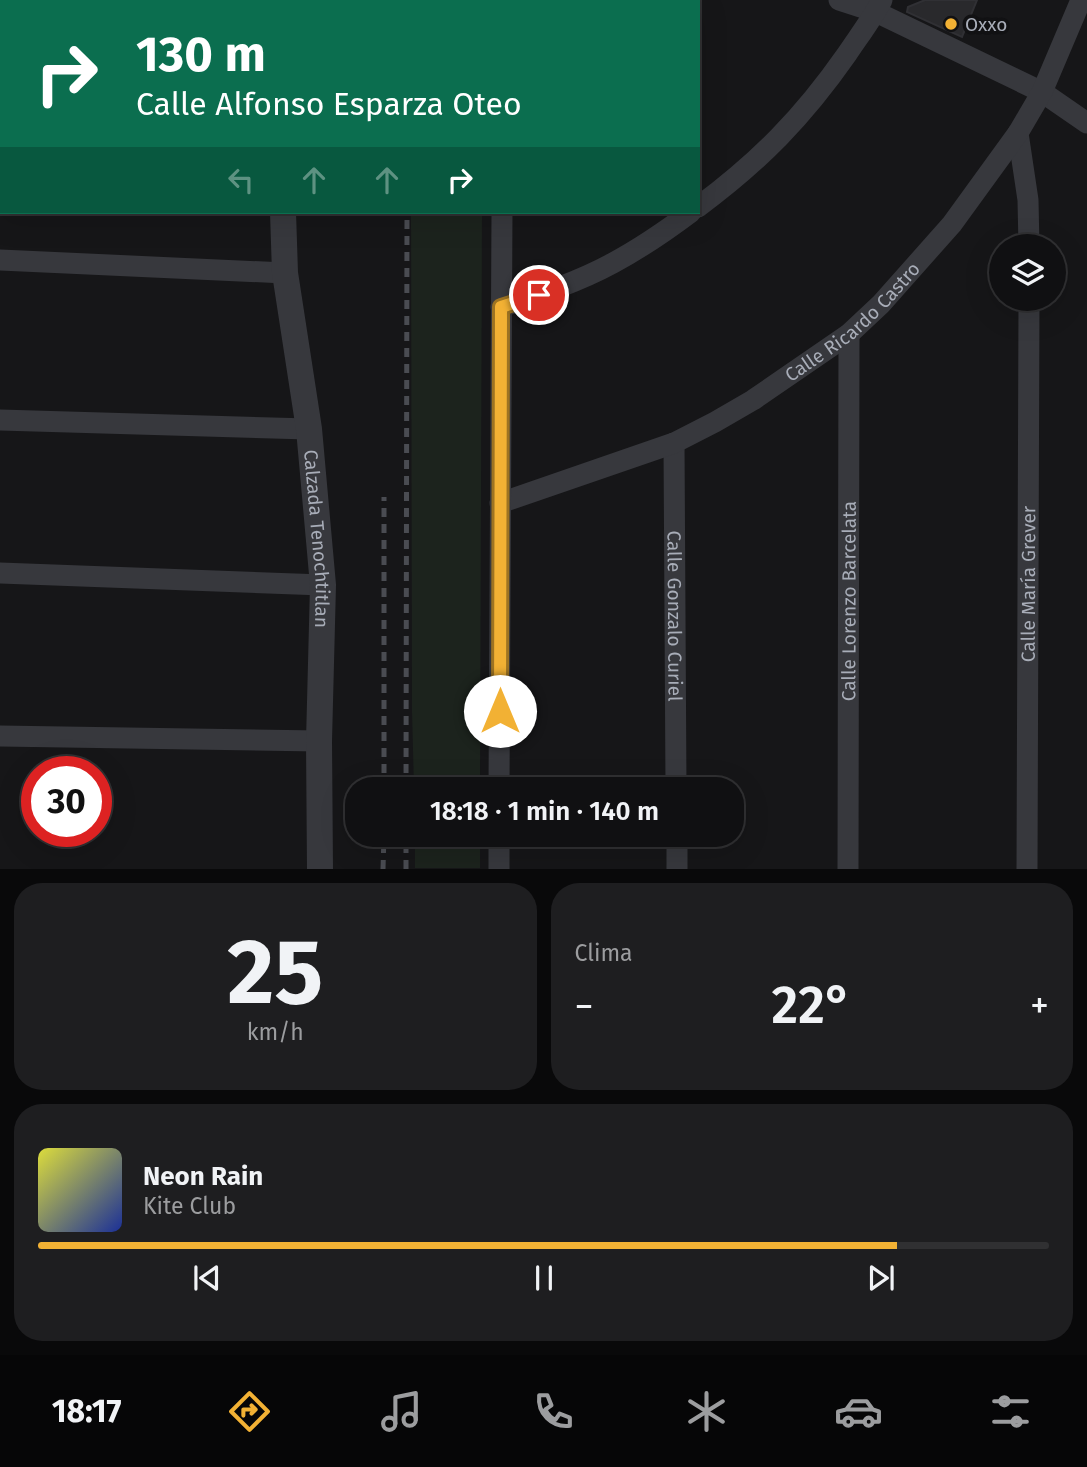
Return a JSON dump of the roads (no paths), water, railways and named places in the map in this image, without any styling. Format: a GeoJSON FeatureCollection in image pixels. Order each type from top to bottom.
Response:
{"type":"FeatureCollection","features":[{"type":"Feature","properties":{"kind":"street"},"geometry":{"type":"LineString","coordinates":[[839,0],[874,4],[1042,92],[1087,123]]}},
{"type":"Feature","properties":{"kind":"street","name":"Calle Ricardo Castro"},"geometry":{"type":"LineString","coordinates":[[500,503],[674,443],[753,400],[849,334],[881,304],[952,224],[1018,134],[1042,92],[1081,0]]}},
{"type":"Feature","properties":{"kind":"street"},"geometry":{"type":"LineString","coordinates":[[700,206],[734,181],[785,132],[831,76],[874,4]]}},
{"type":"Feature","properties":{"kind":"street"},"geometry":{"type":"LineString","coordinates":[[1018,134],[1028,200],[1029,234]]}},
{"type":"Feature","properties":{"kind":"street","name":"Calzada Tenochtitlan"},"geometry":{"type":"LineString","coordinates":[[284,214],[285,273],[309,429],[323,585],[319,741],[320,869]]}},
{"type":"Feature","properties":{"kind":"street"},"geometry":{"type":"LineString","coordinates":[[499,777],[502,214]]}},
{"type":"Feature","properties":{"kind":"street"},"geometry":{"type":"LineString","coordinates":[[501,307],[558,288],[612,264],[688,214]]}},
{"type":"Feature","properties":{"kind":"street"},"geometry":{"type":"LineString","coordinates":[[0,260],[285,273]]}},
{"type":"Feature","properties":{"kind":"street","name":"Calle María Grever"},"geometry":{"type":"LineString","coordinates":[[1027,869],[1029,311]]}},
{"type":"Feature","properties":{"kind":"street","name":"Calle Lorenzo Barcelata"},"geometry":{"type":"LineString","coordinates":[[848,869],[849,334]]}},
{"type":"Feature","properties":{"kind":"street"},"geometry":{"type":"LineString","coordinates":[[0,420],[309,429]]}},
{"type":"Feature","properties":{"kind":"street","name":"Calle Gonzalo Curiel"},"geometry":{"type":"LineString","coordinates":[[674,443],[676,777]]}},
{"type":"Feature","properties":{"kind":"street"},"geometry":{"type":"LineString","coordinates":[[0,573],[323,585]]}},
{"type":"Feature","properties":{"kind":"street"},"geometry":{"type":"LineString","coordinates":[[0,736],[319,741]]}},
{"type":"Feature","properties":{"kind":"street"},"geometry":{"type":"LineString","coordinates":[[499,847],[499,869]]}},
{"type":"Feature","properties":{"kind":"street"},"geometry":{"type":"LineString","coordinates":[[677,847],[677,869]]}},
{"type":"Feature","properties":{"kind":"railway"},"geometry":{"type":"LineString","coordinates":[[406,777],[407,214]]}},
{"type":"Feature","properties":{"kind":"railway"},"geometry":{"type":"LineString","coordinates":[[384,497],[384,777]]}},
{"type":"Feature","properties":{"kind":"railway"},"geometry":{"type":"LineString","coordinates":[[383,869],[384,847]]}},
{"type":"Feature","properties":{"kind":"railway"},"geometry":{"type":"LineString","coordinates":[[406,847],[406,869]]}},
{"type":"Feature","properties":{"kind":"place","name":"Oxxo"},"geometry":{"type":"Point","coordinates":[951,24]}}]}
